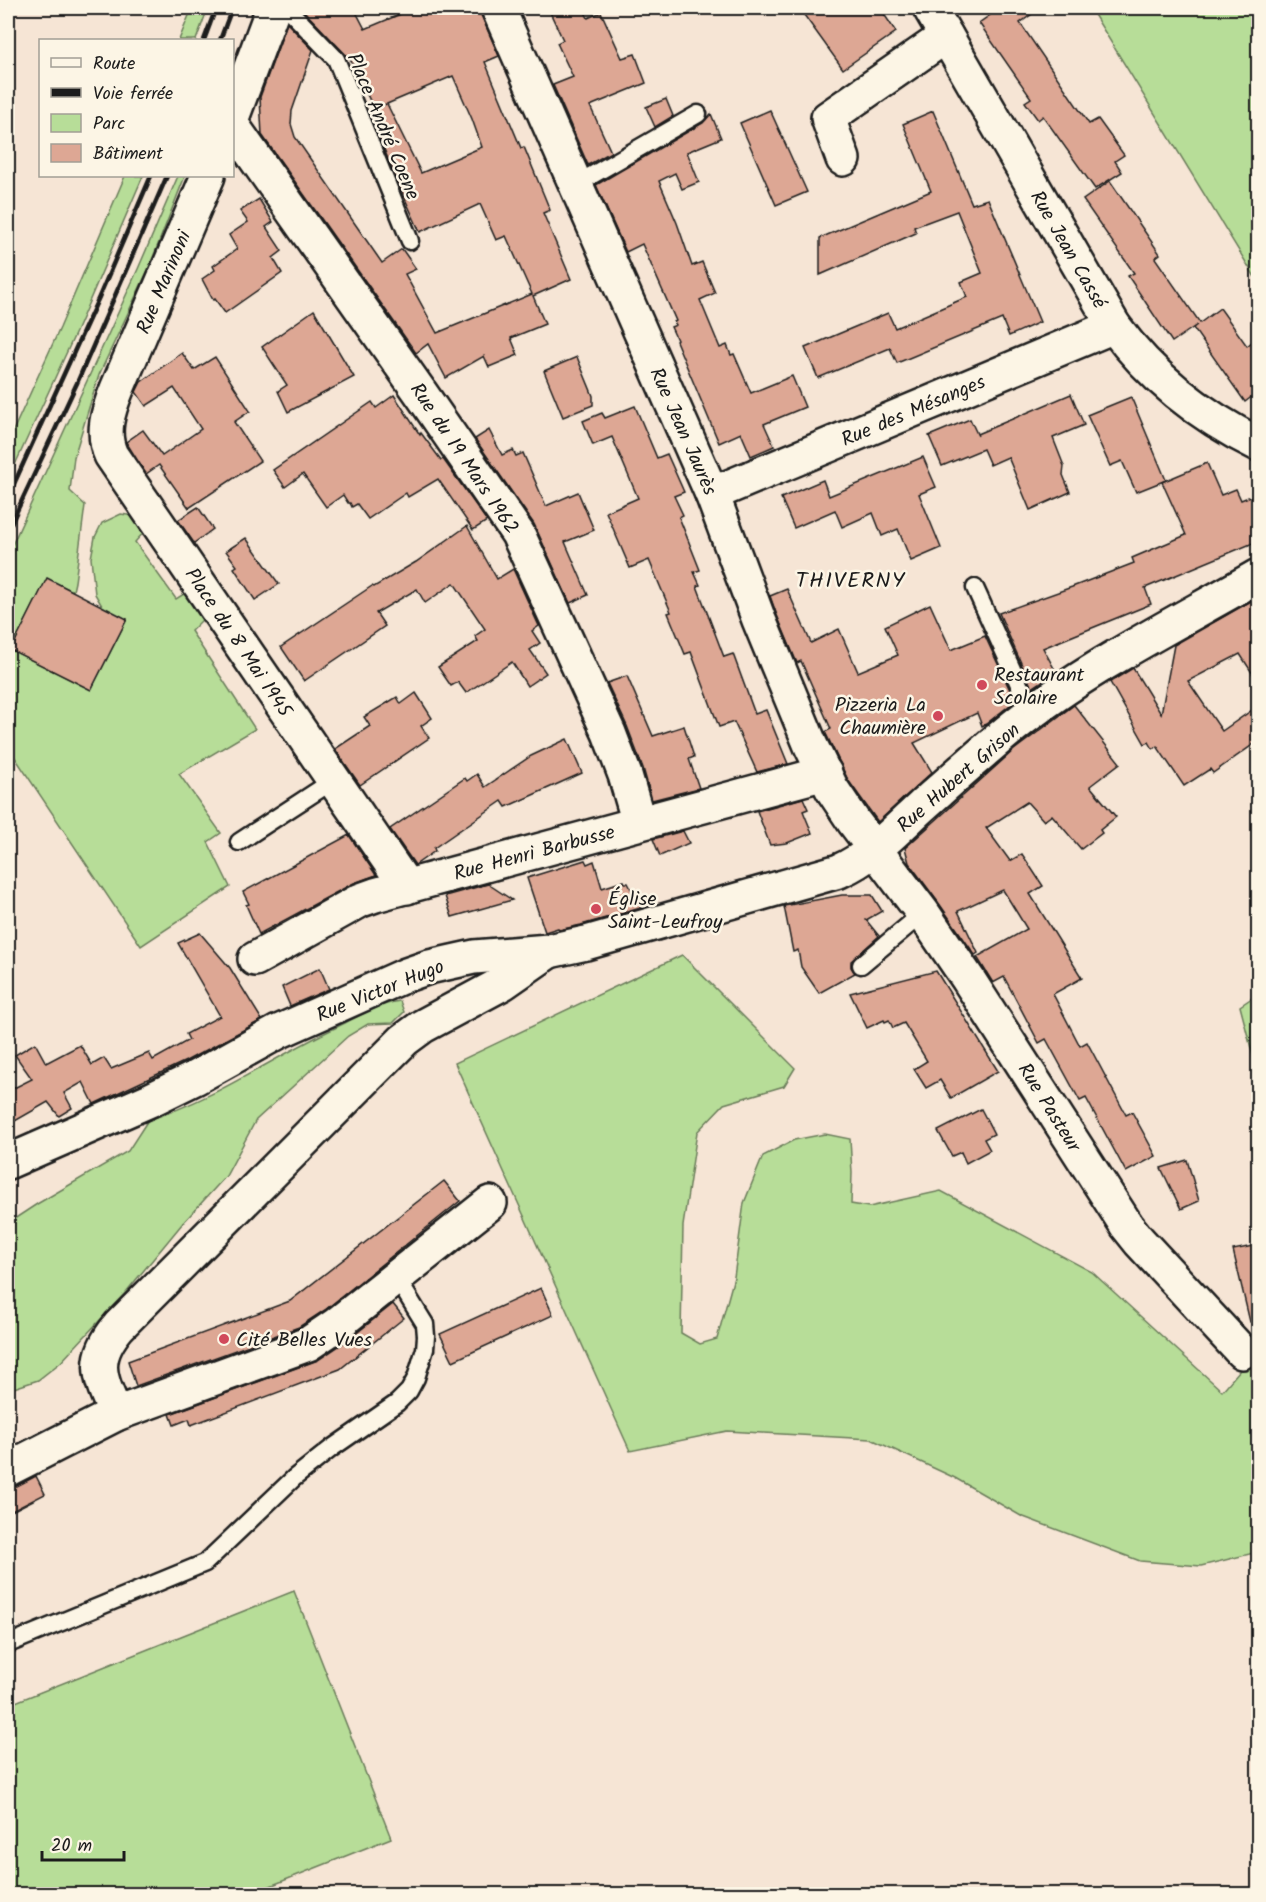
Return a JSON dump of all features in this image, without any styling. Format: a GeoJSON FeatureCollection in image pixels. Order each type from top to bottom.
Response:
{"type":"FeatureCollection","features":[{"type":"Feature","properties":{"kind":"street"},"geometry":{"type":"LineString","coordinates":[[234,112],[273,8]]}},
{"type":"Feature","properties":{"kind":"street","name":"Rue Jean Jaurès"},"geometry":{"type":"LineString","coordinates":[[498,8],[712,494],[750,600],[825,773],[842,805],[875,850]]}},
{"type":"Feature","properties":{"kind":"street","name":"Rue Jean Cassé"},"geometry":{"type":"LineString","coordinates":[[930,8],[1113,326],[1136,355],[1168,386],[1204,414],[1258,444]]}},
{"type":"Feature","properties":{"kind":"street"},"geometry":{"type":"LineString","coordinates":[[843,159],[828,118],[946,36]]}},
{"type":"Feature","properties":{"kind":"street","name":"Rue du 19 Mars 1962"},"geometry":{"type":"LineString","coordinates":[[234,128],[518,534],[609,733],[625,775],[639,823]]}},
{"type":"Feature","properties":{"kind":"street","name":"Rue Marinoni"},"geometry":{"type":"LineString","coordinates":[[117,389],[208,177]]}},
{"type":"Feature","properties":{"kind":"street","name":"Rue des Mésanges"},"geometry":{"type":"LineString","coordinates":[[712,494],[1113,326]]}},
{"type":"Feature","properties":{"kind":"street","name":"Place du 8 Mai 1945"},"geometry":{"type":"LineString","coordinates":[[117,389],[107,417],[105,434],[106,446],[111,455],[407,887]]}},
{"type":"Feature","properties":{"kind":"street","name":"Rue Hubert Grison"},"geometry":{"type":"LineString","coordinates":[[875,850],[974,758],[1032,713],[1104,665],[1258,576]]}},
{"type":"Feature","properties":{"kind":"street","name":"Rue Henri Barbusse"},"geometry":{"type":"LineString","coordinates":[[255,959],[361,900],[375,895],[825,773]]}},
{"type":"Feature","properties":{"kind":"street","name":"Rue Pasteur"},"geometry":{"type":"LineString","coordinates":[[875,850],[924,913],[979,995],[1127,1226],[1138,1241],[1242,1352]]}},
{"type":"Feature","properties":{"kind":"street","name":"Rue Victor Hugo"},"geometry":{"type":"LineString","coordinates":[[8,1162],[150,1100],[278,1032],[406,975],[429,967],[474,957],[549,951],[586,943],[838,871],[875,850]]}},
{"type":"Feature","properties":{"kind":"street"},"geometry":{"type":"LineString","coordinates":[[116,1414],[99,1371],[103,1348],[119,1326],[404,1040],[423,1026],[503,984],[549,951]]}},
{"type":"Feature","properties":{"kind":"street"},"geometry":{"type":"LineString","coordinates":[[8,1469],[116,1414],[308,1344],[336,1325],[490,1203]]}},
{"type":"Feature","properties":{"kind":"lane","name":"Place André Coene"},"geometry":{"type":"LineString","coordinates":[[287,8],[336,59],[410,241]]}},
{"type":"Feature","properties":{"kind":"lane"},"geometry":{"type":"LineString","coordinates":[[575,185],[698,114]]}},
{"type":"Feature","properties":{"kind":"lane"},"geometry":{"type":"LineString","coordinates":[[975,588],[1032,713]]}},
{"type":"Feature","properties":{"kind":"lane"},"geometry":{"type":"LineString","coordinates":[[239,842],[334,780]]}},
{"type":"Feature","properties":{"kind":"lane"},"geometry":{"type":"LineString","coordinates":[[861,965],[924,913]]}},
{"type":"Feature","properties":{"kind":"lane"},"geometry":{"type":"LineString","coordinates":[[8,1644],[205,1563],[294,1478],[332,1448],[397,1403],[409,1391],[416,1378],[425,1349],[426,1336],[425,1324],[396,1277]]}},
{"type":"Feature","properties":{"kind":"green space"},"geometry":{"type":"Polygon","coordinates":[[[192,8],[208,8],[196,39],[179,39],[192,8]]]}},
{"type":"Feature","properties":{"kind":"green space"},"geometry":{"type":"Polygon","coordinates":[[[1090,8],[1258,8],[1258,282],[1090,8]]]}},
{"type":"Feature","properties":{"kind":"green space"},"geometry":{"type":"Polygon","coordinates":[[[125,177],[143,177],[76,332],[8,480],[8,442],[125,177]]]}},
{"type":"Feature","properties":{"kind":"green space"},"geometry":{"type":"Polygon","coordinates":[[[178,177],[185,177],[148,270],[99,375],[74,457],[70,491],[85,505],[73,591],[47,579],[11,650],[91,690],[127,619],[102,606],[95,594],[91,558],[95,537],[102,523],[121,514],[134,516],[146,530],[135,542],[176,599],[187,592],[204,618],[191,631],[255,729],[179,774],[221,833],[208,842],[230,887],[141,946],[8,747],[8,554],[178,177]]]}},
{"type":"Feature","properties":{"kind":"green space"},"geometry":{"type":"Polygon","coordinates":[[[682,955],[795,1068],[784,1086],[724,1104],[697,1132],[683,1226],[681,1333],[700,1344],[717,1339],[734,1277],[744,1203],[763,1156],[794,1140],[825,1134],[850,1139],[851,1204],[869,1207],[941,1191],[1092,1272],[1222,1391],[1258,1349],[1258,1552],[1201,1566],[1140,1561],[1021,1516],[955,1478],[871,1439],[727,1431],[630,1451],[455,1063],[682,955]]]}},
{"type":"Feature","properties":{"kind":"green space"},"geometry":{"type":"Polygon","coordinates":[[[1258,994],[1258,1075],[1240,1006],[1258,994]]]}},
{"type":"Feature","properties":{"kind":"green space"},"geometry":{"type":"Polygon","coordinates":[[[400,1001],[404,1012],[393,1023],[368,1024],[348,1036],[256,1120],[226,1176],[182,1224],[126,1292],[61,1362],[38,1380],[8,1390],[8,1223],[128,1151],[148,1120],[197,1101],[368,1011],[400,1001]]]}},
{"type":"Feature","properties":{"kind":"green space"},"geometry":{"type":"Polygon","coordinates":[[[294,1591],[391,1838],[250,1894],[8,1894],[8,1705],[294,1591]]]}},
{"type":"Feature","properties":{"kind":"building"},"geometry":{"type":"Polygon","coordinates":[[[301,8],[354,8],[365,29],[415,8],[478,8],[499,56],[485,62],[550,210],[543,213],[571,279],[533,296],[545,324],[511,338],[518,355],[489,367],[484,356],[446,378],[428,344],[416,353],[262,135],[260,97],[287,23],[313,50],[292,111],[291,124],[295,137],[382,263],[402,249],[416,269],[405,274],[437,333],[532,294],[506,236],[496,240],[480,204],[420,232],[369,112],[386,104],[374,109],[350,59],[301,8]],[[453,76],[387,104],[421,173],[482,147],[453,76]]]}},
{"type":"Feature","properties":{"kind":"building"},"geometry":{"type":"Polygon","coordinates":[[[548,8],[583,8],[588,18],[601,12],[622,58],[635,54],[646,83],[590,106],[611,152],[588,165],[553,85],[573,77],[557,43],[563,40],[548,8]]]}},
{"type":"Feature","properties":{"kind":"building"},"geometry":{"type":"Polygon","coordinates":[[[799,8],[880,8],[896,32],[843,69],[799,8]]]}},
{"type":"Feature","properties":{"kind":"building"},"geometry":{"type":"Polygon","coordinates":[[[1000,8],[1040,8],[1020,23],[1089,124],[1098,119],[1124,155],[1115,161],[1122,172],[1095,189],[1043,116],[1038,120],[1025,102],[1031,98],[979,23],[1000,8]]]}},
{"type":"Feature","properties":{"kind":"building"},"geometry":{"type":"Polygon","coordinates":[[[666,99],[673,116],[655,127],[646,107],[666,99]]]}},
{"type":"Feature","properties":{"kind":"building"},"geometry":{"type":"Polygon","coordinates":[[[770,110],[807,192],[776,205],[740,123],[770,110]]]}},
{"type":"Feature","properties":{"kind":"building"},"geometry":{"type":"Polygon","coordinates":[[[933,111],[972,204],[988,199],[1040,322],[1009,336],[1002,319],[897,363],[890,348],[818,378],[805,348],[888,313],[895,328],[967,297],[961,282],[982,273],[957,211],[914,227],[916,233],[820,275],[820,238],[931,191],[903,124],[933,111]]]}},
{"type":"Feature","properties":{"kind":"building"},"geometry":{"type":"Polygon","coordinates":[[[711,114],[721,138],[687,152],[699,182],[682,189],[675,173],[659,181],[692,266],[702,262],[715,293],[700,300],[720,348],[727,345],[731,355],[734,354],[751,393],[792,376],[805,407],[764,424],[774,446],[751,456],[741,433],[719,443],[671,327],[676,325],[674,322],[676,321],[642,244],[626,252],[596,185],[703,123],[711,114]]]}},
{"type":"Feature","properties":{"kind":"building"},"geometry":{"type":"Polygon","coordinates":[[[1110,181],[1160,254],[1155,258],[1200,323],[1220,308],[1247,346],[1258,337],[1258,392],[1245,402],[1193,328],[1197,325],[1172,342],[1128,276],[1134,273],[1083,200],[1110,181]]]}},
{"type":"Feature","properties":{"kind":"building"},"geometry":{"type":"Polygon","coordinates":[[[259,199],[273,222],[266,227],[282,251],[273,258],[282,273],[225,313],[215,299],[213,300],[202,279],[215,270],[213,266],[237,249],[229,235],[248,222],[240,211],[259,199]]]}},
{"type":"Feature","properties":{"kind":"building"},"geometry":{"type":"Polygon","coordinates":[[[314,310],[354,377],[288,412],[278,391],[287,385],[262,347],[314,310]]]}},
{"type":"Feature","properties":{"kind":"building"},"geometry":{"type":"Polygon","coordinates":[[[182,353],[194,370],[215,357],[250,411],[234,422],[260,461],[189,508],[159,465],[146,474],[126,442],[143,430],[162,456],[201,429],[174,388],[146,406],[136,392],[141,382],[182,353]]]}},
{"type":"Feature","properties":{"kind":"building"},"geometry":{"type":"Polygon","coordinates":[[[577,357],[593,396],[593,405],[563,417],[544,371],[577,357]]]}},
{"type":"Feature","properties":{"kind":"building"},"geometry":{"type":"Polygon","coordinates":[[[1071,394],[1084,425],[1053,438],[1064,466],[1063,475],[1070,492],[1030,510],[1008,457],[990,465],[983,449],[942,466],[929,436],[970,419],[977,434],[1071,394]]]}},
{"type":"Feature","properties":{"kind":"building"},"geometry":{"type":"Polygon","coordinates":[[[394,395],[420,435],[421,433],[441,460],[443,459],[487,521],[473,530],[438,479],[408,497],[406,493],[368,519],[357,504],[352,507],[343,495],[326,507],[303,474],[285,487],[273,470],[372,402],[376,408],[394,395]]]}},
{"type":"Feature","properties":{"kind":"building"},"geometry":{"type":"Polygon","coordinates":[[[1131,397],[1166,480],[1136,492],[1122,461],[1110,466],[1087,415],[1131,397]]]}},
{"type":"Feature","properties":{"kind":"building"},"geometry":{"type":"Polygon","coordinates":[[[635,406],[657,458],[667,454],[684,492],[674,496],[683,515],[679,517],[700,570],[694,572],[700,585],[697,586],[724,657],[733,654],[755,714],[766,710],[788,764],[757,772],[734,722],[719,727],[691,652],[685,654],[668,613],[671,612],[649,560],[630,568],[606,512],[638,498],[612,437],[593,445],[583,421],[602,413],[605,418],[635,406]]]}},
{"type":"Feature","properties":{"kind":"building"},"geometry":{"type":"Polygon","coordinates":[[[489,430],[502,455],[513,450],[516,456],[523,453],[546,506],[578,492],[594,530],[565,542],[588,595],[570,603],[534,524],[475,439],[489,430]]]}},
{"type":"Feature","properties":{"kind":"building"},"geometry":{"type":"Polygon","coordinates":[[[923,457],[936,487],[919,494],[941,548],[911,561],[898,529],[882,536],[873,513],[842,527],[835,510],[794,528],[781,498],[823,480],[829,496],[923,457]]]}},
{"type":"Feature","properties":{"kind":"building"},"geometry":{"type":"Polygon","coordinates":[[[1207,463],[1221,495],[1236,489],[1241,500],[1258,493],[1258,541],[1145,588],[1151,604],[1043,648],[1056,672],[1032,688],[999,613],[1134,563],[1132,558],[1186,535],[1162,482],[1207,463]]]}},
{"type":"Feature","properties":{"kind":"building"},"geometry":{"type":"Polygon","coordinates":[[[198,507],[213,529],[194,543],[178,520],[198,507]]]}},
{"type":"Feature","properties":{"kind":"building"},"geometry":{"type":"Polygon","coordinates":[[[467,526],[497,579],[513,569],[539,626],[532,631],[540,643],[530,650],[546,673],[527,686],[512,662],[466,693],[458,682],[451,686],[438,667],[478,641],[475,636],[485,629],[454,583],[425,603],[417,589],[376,613],[385,626],[304,681],[281,647],[372,586],[374,587],[416,562],[467,526]]]}},
{"type":"Feature","properties":{"kind":"building"},"geometry":{"type":"Polygon","coordinates":[[[246,538],[279,584],[255,600],[234,568],[237,566],[226,551],[246,538]]]}},
{"type":"Feature","properties":{"kind":"building"},"geometry":{"type":"Polygon","coordinates":[[[47,578],[127,619],[91,690],[11,650],[47,578]]]}},
{"type":"Feature","properties":{"kind":"building"},"geometry":{"type":"Polygon","coordinates":[[[787,589],[811,643],[839,629],[858,672],[898,655],[885,626],[930,604],[951,650],[985,636],[1015,701],[982,726],[977,713],[914,743],[932,772],[878,822],[848,780],[825,732],[831,729],[801,661],[797,663],[776,613],[770,596],[787,589]]]}},
{"type":"Feature","properties":{"kind":"building"},"geometry":{"type":"Polygon","coordinates":[[[1258,597],[1258,682],[1240,654],[1188,681],[1222,731],[1258,706],[1258,741],[1213,773],[1210,769],[1184,786],[1157,746],[1153,749],[1149,742],[1145,744],[1110,682],[1133,668],[1161,714],[1174,645],[1258,597]]]}},
{"type":"Feature","properties":{"kind":"building"},"geometry":{"type":"Polygon","coordinates":[[[627,676],[653,736],[684,726],[694,757],[689,759],[699,788],[652,800],[627,726],[607,683],[627,676]]]}},
{"type":"Feature","properties":{"kind":"building"},"geometry":{"type":"Polygon","coordinates":[[[416,693],[432,718],[421,726],[429,738],[360,785],[335,749],[370,726],[364,717],[397,697],[401,704],[416,693]]]}},
{"type":"Feature","properties":{"kind":"building"},"geometry":{"type":"Polygon","coordinates":[[[1074,705],[1120,763],[1090,786],[1116,817],[1100,830],[1102,833],[1081,849],[1052,815],[1044,821],[1027,802],[986,828],[1010,861],[1022,854],[1043,886],[1030,894],[1082,978],[1053,994],[1080,1046],[1087,1042],[1126,1115],[1132,1112],[1156,1156],[1126,1172],[1086,1098],[1080,1101],[1046,1039],[1039,1043],[1004,977],[993,983],[977,957],[1027,929],[1003,890],[958,911],[978,953],[975,955],[909,863],[905,848],[1014,750],[1074,705]]]}},
{"type":"Feature","properties":{"kind":"building"},"geometry":{"type":"Polygon","coordinates":[[[567,739],[582,773],[506,807],[502,801],[434,848],[435,851],[415,865],[390,829],[465,778],[467,781],[477,774],[485,787],[531,756],[567,739]]]}},
{"type":"Feature","properties":{"kind":"building"},"geometry":{"type":"Polygon","coordinates":[[[803,798],[808,809],[803,811],[812,833],[787,843],[770,845],[757,811],[803,798]]]}},
{"type":"Feature","properties":{"kind":"building"},"geometry":{"type":"Polygon","coordinates":[[[683,831],[689,843],[660,856],[653,839],[683,831]]]}},
{"type":"Feature","properties":{"kind":"building"},"geometry":{"type":"Polygon","coordinates":[[[349,835],[376,875],[352,884],[259,934],[246,905],[249,904],[243,892],[349,835]]]}},
{"type":"Feature","properties":{"kind":"building"},"geometry":{"type":"Polygon","coordinates":[[[585,860],[587,864],[594,861],[602,888],[624,881],[628,883],[641,908],[581,925],[545,932],[527,878],[585,860]]]}},
{"type":"Feature","properties":{"kind":"building"},"geometry":{"type":"Polygon","coordinates":[[[488,884],[512,900],[452,917],[445,896],[488,884]]]}},
{"type":"Feature","properties":{"kind":"building"},"geometry":{"type":"Polygon","coordinates":[[[842,895],[872,895],[882,911],[866,920],[879,936],[851,961],[851,967],[855,973],[819,993],[801,967],[798,950],[793,952],[784,906],[842,895]]]}},
{"type":"Feature","properties":{"kind":"building"},"geometry":{"type":"Polygon","coordinates":[[[200,933],[230,968],[262,1020],[186,1061],[94,1104],[83,1082],[64,1093],[72,1108],[59,1116],[48,1102],[8,1125],[8,1091],[32,1079],[15,1055],[35,1043],[46,1063],[80,1045],[92,1065],[104,1058],[111,1069],[149,1053],[153,1060],[189,1040],[186,1034],[220,1016],[178,943],[200,933]]]}},
{"type":"Feature","properties":{"kind":"building"},"geometry":{"type":"Polygon","coordinates":[[[320,968],[329,989],[290,1006],[282,987],[320,968]]]}},
{"type":"Feature","properties":{"kind":"building"},"geometry":{"type":"Polygon","coordinates":[[[936,971],[998,1071],[951,1098],[940,1080],[926,1088],[914,1069],[927,1061],[904,1023],[893,1028],[889,1020],[885,1022],[884,1020],[867,1028],[850,993],[936,971]]]}},
{"type":"Feature","properties":{"kind":"building"},"geometry":{"type":"Polygon","coordinates":[[[981,1109],[994,1134],[984,1139],[990,1150],[966,1163],[961,1152],[952,1156],[938,1131],[981,1109]]]}},
{"type":"Feature","properties":{"kind":"building"},"geometry":{"type":"Polygon","coordinates":[[[1187,1160],[1199,1201],[1181,1209],[1161,1168],[1187,1160]]]}},
{"type":"Feature","properties":{"kind":"building"},"geometry":{"type":"Polygon","coordinates":[[[444,1181],[460,1201],[325,1310],[299,1327],[136,1386],[128,1361],[290,1301],[444,1181]]]}},
{"type":"Feature","properties":{"kind":"building"},"geometry":{"type":"Polygon","coordinates":[[[1258,1245],[1258,1321],[1250,1322],[1233,1250],[1258,1245]]]}},
{"type":"Feature","properties":{"kind":"building"},"geometry":{"type":"Polygon","coordinates":[[[541,1288],[553,1315],[453,1361],[440,1334],[541,1288]]]}},
{"type":"Feature","properties":{"kind":"building"},"geometry":{"type":"Polygon","coordinates":[[[393,1304],[404,1318],[340,1369],[191,1425],[189,1419],[174,1425],[170,1414],[318,1360],[348,1340],[393,1304]]]}},
{"type":"Feature","properties":{"kind":"building"},"geometry":{"type":"Polygon","coordinates":[[[36,1476],[45,1494],[8,1513],[8,1488],[36,1476]]]}},
{"type":"Feature","properties":{"kind":"railway"},"geometry":{"type":"LineString","coordinates":[[204,39],[216,8]]}},
{"type":"Feature","properties":{"kind":"railway"},"geometry":{"type":"LineString","coordinates":[[220,39],[232,8]]}},
{"type":"Feature","properties":{"kind":"railway"},"geometry":{"type":"LineString","coordinates":[[8,497],[151,177]]}},
{"type":"Feature","properties":{"kind":"railway"},"geometry":{"type":"LineString","coordinates":[[8,530],[77,383],[167,177]]}},
{"type":"Feature","properties":{"kind":"place","name":"Restaurant Scolaire"},"geometry":{"type":"Point","coordinates":[982,685]}},
{"type":"Feature","properties":{"kind":"place","name":"Pizzeria La Chaumière"},"geometry":{"type":"Point","coordinates":[938,716]}},
{"type":"Feature","properties":{"kind":"place","name":"Église Saint-Leufroy"},"geometry":{"type":"Point","coordinates":[596,909]}},
{"type":"Feature","properties":{"kind":"place","name":"Cité Belles Vues"},"geometry":{"type":"Point","coordinates":[224,1339]}},
{"type":"Feature","properties":{"kind":"district","name":"THIVERNY"},"geometry":{"type":"Point","coordinates":[851,579]}}]}
